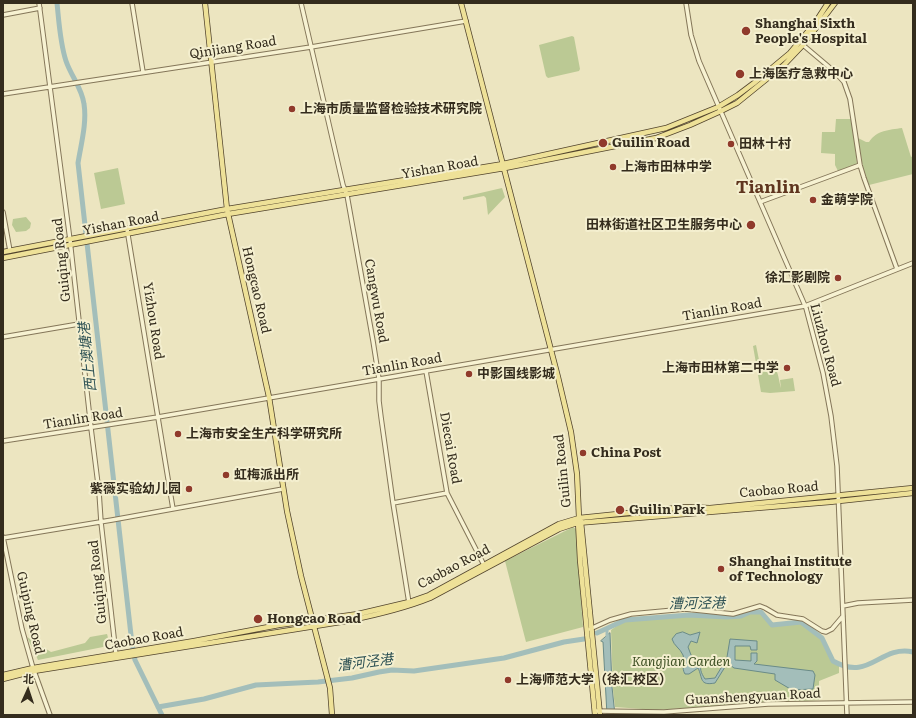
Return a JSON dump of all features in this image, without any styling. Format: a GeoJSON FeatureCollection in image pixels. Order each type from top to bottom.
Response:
{"type":"FeatureCollection","features":[{"type":"Feature","properties":{"kind":"main road","name":"Hongcao Road"},"geometry":{"type":"LineString","coordinates":[[205,3],[227,212],[269,398],[283,488],[301,576],[330,688],[332,715]]}},
{"type":"Feature","properties":{"kind":"main road","name":"Guilin Road"},"geometry":{"type":"LineString","coordinates":[[461,3],[551,349],[571,432],[577,474],[579,521],[598,713]]}},
{"type":"Feature","properties":{"kind":"main road","name":"Yishan Road"},"geometry":{"type":"LineString","coordinates":[[720,109],[783,59],[810,29],[828,3]]}},
{"type":"Feature","properties":{"kind":"main road","name":"Yishan Road"},"geometry":{"type":"LineString","coordinates":[[3,252],[70,240],[81,240],[227,212],[504,166],[666,128],[736,102],[766,80],[784,65],[803,45],[835,3]]}},
{"type":"Feature","properties":{"kind":"main road","name":"Yishan Road"},"geometry":{"type":"LineString","coordinates":[[3,258],[70,245],[81,240]]}},
{"type":"Feature","properties":{"kind":"main road","name":"Caobao Road"},"geometry":{"type":"LineString","coordinates":[[838,498],[913,488]]}},
{"type":"Feature","properties":{"kind":"main road","name":"Caobao Road"},"geometry":{"type":"LineString","coordinates":[[140,652],[361,618],[409,604],[485,566],[559,524],[686,507],[710,508],[913,493]]}},
{"type":"Feature","properties":{"kind":"main road","name":"Caobao Road"},"geometry":{"type":"LineString","coordinates":[[3,675],[409,604]]}},
{"type":"Feature","properties":{"kind":"main road","name":"Caobao Road"},"geometry":{"type":"LineString","coordinates":[[3,679],[34,670]]}},
{"type":"Feature","properties":{"kind":"street","name":"Guiqing Road"},"geometry":{"type":"LineString","coordinates":[[39,3],[70,240],[90,428],[100,492],[116,656]]}},
{"type":"Feature","properties":{"kind":"street"},"geometry":{"type":"LineString","coordinates":[[132,3],[143,72]]}},
{"type":"Feature","properties":{"kind":"street","name":"Cangwu Road"},"geometry":{"type":"LineString","coordinates":[[301,3],[346,193],[378,379],[379,401],[393,503],[409,604]]}},
{"type":"Feature","properties":{"kind":"street","name":"Liuzhou Road"},"geometry":{"type":"LineString","coordinates":[[686,3],[689,27],[695,51],[805,306],[818,350],[829,403],[835,449],[847,715]]}},
{"type":"Feature","properties":{"kind":"street"},"geometry":{"type":"LineString","coordinates":[[3,15],[40,8]]}},
{"type":"Feature","properties":{"kind":"street","name":"Qinjiang Road"},"geometry":{"type":"LineString","coordinates":[[3,94],[211,61],[311,47],[466,21]]}},
{"type":"Feature","properties":{"kind":"street"},"geometry":{"type":"LineString","coordinates":[[803,45],[835,72],[844,82],[850,99],[860,165],[898,269]]}},
{"type":"Feature","properties":{"kind":"street"},"geometry":{"type":"LineString","coordinates":[[760,202],[860,165]]}},
{"type":"Feature","properties":{"kind":"street"},"geometry":{"type":"LineString","coordinates":[[3,212],[10,251]]}},
{"type":"Feature","properties":{"kind":"street","name":"Yizhou Road"},"geometry":{"type":"LineString","coordinates":[[128,231],[173,509]]}},
{"type":"Feature","properties":{"kind":"street","name":"Tianlin Road"},"geometry":{"type":"LineString","coordinates":[[3,441],[158,417],[805,306],[913,264]]}},
{"type":"Feature","properties":{"kind":"street"},"geometry":{"type":"LineString","coordinates":[[3,337],[79,324]]}},
{"type":"Feature","properties":{"kind":"street","name":"Diecai Road"},"geometry":{"type":"LineString","coordinates":[[426,371],[447,493],[485,566]]}},
{"type":"Feature","properties":{"kind":"street"},"geometry":{"type":"LineString","coordinates":[[3,538],[102,522],[283,488]]}},
{"type":"Feature","properties":{"kind":"street"},"geometry":{"type":"LineString","coordinates":[[393,503],[447,493]]}},
{"type":"Feature","properties":{"kind":"street","name":"Guiping Road"},"geometry":{"type":"LineString","coordinates":[[3,538],[17,609],[34,670],[50,715]]}},
{"type":"Feature","properties":{"kind":"street"},"geometry":{"type":"LineString","coordinates":[[843,606],[858,603],[913,600]]}},
{"type":"Feature","properties":{"kind":"street"},"geometry":{"type":"LineString","coordinates":[[590,629],[597,625],[625,616],[685,609],[728,614],[738,613],[760,606],[777,615],[803,619],[826,632],[830,631],[843,616]]}},
{"type":"Feature","properties":{"kind":"street","name":"Guanshengyuan Road"},"geometry":{"type":"LineString","coordinates":[[598,713],[606,711],[664,712],[762,705],[913,702]]}},
{"type":"Feature","properties":{"kind":"green space"},"geometry":{"type":"Polygon","coordinates":[[[572,36],[574,37],[580,69],[579,71],[548,78],[546,76],[539,45],[572,36]]]}},
{"type":"Feature","properties":{"kind":"green space"},"geometry":{"type":"Polygon","coordinates":[[[836,119],[852,119],[857,164],[838,171],[835,165],[835,154],[821,153],[822,132],[835,132],[836,119]]]}},
{"type":"Feature","properties":{"kind":"green space"},"geometry":{"type":"Polygon","coordinates":[[[902,128],[911,157],[913,156],[913,174],[869,185],[863,168],[858,138],[869,142],[880,133],[902,128]]]}},
{"type":"Feature","properties":{"kind":"green space"},"geometry":{"type":"Polygon","coordinates":[[[118,168],[125,204],[101,209],[94,173],[118,168]]]}},
{"type":"Feature","properties":{"kind":"green space"},"geometry":{"type":"Polygon","coordinates":[[[502,188],[505,197],[488,215],[486,198],[484,196],[463,200],[463,197],[502,188]]]}},
{"type":"Feature","properties":{"kind":"green space"},"geometry":{"type":"Polygon","coordinates":[[[26,217],[31,223],[30,228],[26,231],[16,232],[12,225],[13,219],[26,217]]]}},
{"type":"Feature","properties":{"kind":"green space"},"geometry":{"type":"Polygon","coordinates":[[[756,345],[760,365],[774,367],[778,374],[781,388],[780,380],[793,378],[795,391],[770,393],[761,392],[753,346],[756,345]]]}},
{"type":"Feature","properties":{"kind":"green space"},"geometry":{"type":"Polygon","coordinates":[[[573,527],[576,529],[583,627],[526,642],[505,561],[573,527]]]}},
{"type":"Feature","properties":{"kind":"green space","name":"Kangjian Garden"},"geometry":{"type":"Polygon","coordinates":[[[750,612],[761,612],[772,625],[801,622],[822,638],[833,661],[839,664],[839,673],[819,681],[819,700],[656,710],[615,707],[611,630],[625,620],[689,615],[727,617],[741,616],[750,612]]]}},
{"type":"Feature","properties":{"kind":"green space"},"geometry":{"type":"Polygon","coordinates":[[[107,634],[108,641],[103,647],[38,660],[27,637],[51,652],[85,643],[90,637],[107,634]]]}},
{"type":"Feature","properties":{"kind":"water"},"geometry":{"type":"Polygon","coordinates":[[[683,632],[690,635],[700,632],[697,643],[691,641],[688,647],[691,655],[702,662],[701,670],[705,679],[715,678],[726,663],[730,639],[757,641],[757,650],[751,650],[750,646],[735,646],[735,660],[751,661],[751,653],[757,653],[757,661],[754,664],[813,671],[815,675],[813,689],[792,690],[775,680],[775,674],[734,668],[730,665],[725,667],[715,683],[710,684],[702,680],[698,668],[689,674],[685,674],[683,669],[683,655],[672,639],[676,634],[683,632]]]}},
{"type":"Feature","properties":{"kind":"water"},"geometry":{"type":"Polygon","coordinates":[[[610,633],[612,687],[615,715],[607,715],[603,642],[601,641],[610,633]]]}},
{"type":"Feature","properties":{"kind":"waterway","name":"西上澳塘港"},"geometry":{"type":"LineString","coordinates":[[57,3],[62,47],[68,66],[83,98],[85,111],[78,163],[132,644],[135,660],[162,715]]}},
{"type":"Feature","properties":{"kind":"waterway","name":"漕河泾港"},"geometry":{"type":"LineString","coordinates":[[597,633],[625,620],[689,615],[727,617],[741,616],[750,612],[761,612],[772,625],[801,622],[822,638],[833,661],[846,666],[866,666],[891,653],[901,651],[913,652]]}},
{"type":"Feature","properties":{"kind":"waterway"},"geometry":{"type":"LineString","coordinates":[[607,629],[607,639]]}},
{"type":"Feature","properties":{"kind":"waterway","name":"漕河泾港"},"geometry":{"type":"LineString","coordinates":[[158,707],[204,699],[256,685],[318,682],[352,678],[392,670],[414,671],[504,658],[564,642],[584,639]]}},
{"type":"Feature","properties":{"kind":"place","name":"Shanghai Sixth People's Hospital"},"geometry":{"type":"Point","coordinates":[746,31]}},
{"type":"Feature","properties":{"kind":"place","name":"上海医疗急救中心"},"geometry":{"type":"Point","coordinates":[740,74]}},
{"type":"Feature","properties":{"kind":"place","name":"上海市质量监督检验技术研究院"},"geometry":{"type":"Point","coordinates":[292,109]}},
{"type":"Feature","properties":{"kind":"place","name":"Guilin Road"},"geometry":{"type":"Point","coordinates":[603,143]}},
{"type":"Feature","properties":{"kind":"place","name":"田林十村"},"geometry":{"type":"Point","coordinates":[731,144]}},
{"type":"Feature","properties":{"kind":"place","name":"上海市田林中学"},"geometry":{"type":"Point","coordinates":[613,167]}},
{"type":"Feature","properties":{"kind":"place","name":"金萌学院"},"geometry":{"type":"Point","coordinates":[813,200]}},
{"type":"Feature","properties":{"kind":"place","name":"田林街道社区卫生服务中心"},"geometry":{"type":"Point","coordinates":[751,225]}},
{"type":"Feature","properties":{"kind":"place","name":"徐汇影剧院"},"geometry":{"type":"Point","coordinates":[838,278]}},
{"type":"Feature","properties":{"kind":"place","name":"上海市田林第二中学"},"geometry":{"type":"Point","coordinates":[787,368]}},
{"type":"Feature","properties":{"kind":"place","name":"中影国线影城"},"geometry":{"type":"Point","coordinates":[469,374]}},
{"type":"Feature","properties":{"kind":"place","name":"上海市安全生产科学研究所"},"geometry":{"type":"Point","coordinates":[178,434]}},
{"type":"Feature","properties":{"kind":"place","name":"China Post"},"geometry":{"type":"Point","coordinates":[583,453]}},
{"type":"Feature","properties":{"kind":"place","name":"虹梅派出所"},"geometry":{"type":"Point","coordinates":[226,475]}},
{"type":"Feature","properties":{"kind":"place","name":"紫薇实验幼儿园"},"geometry":{"type":"Point","coordinates":[189,489]}},
{"type":"Feature","properties":{"kind":"place","name":"Guilin Park"},"geometry":{"type":"Point","coordinates":[620,510]}},
{"type":"Feature","properties":{"kind":"place","name":"Shanghai Institute of Technology"},"geometry":{"type":"Point","coordinates":[721,569]}},
{"type":"Feature","properties":{"kind":"place","name":"Hongcao Road"},"geometry":{"type":"Point","coordinates":[258,619]}},
{"type":"Feature","properties":{"kind":"place","name":"上海师范大学（徐汇校区）"},"geometry":{"type":"Point","coordinates":[508,680]}},
{"type":"Feature","properties":{"kind":"district","name":"Tianlin"},"geometry":{"type":"Point","coordinates":[768,188]}}]}
